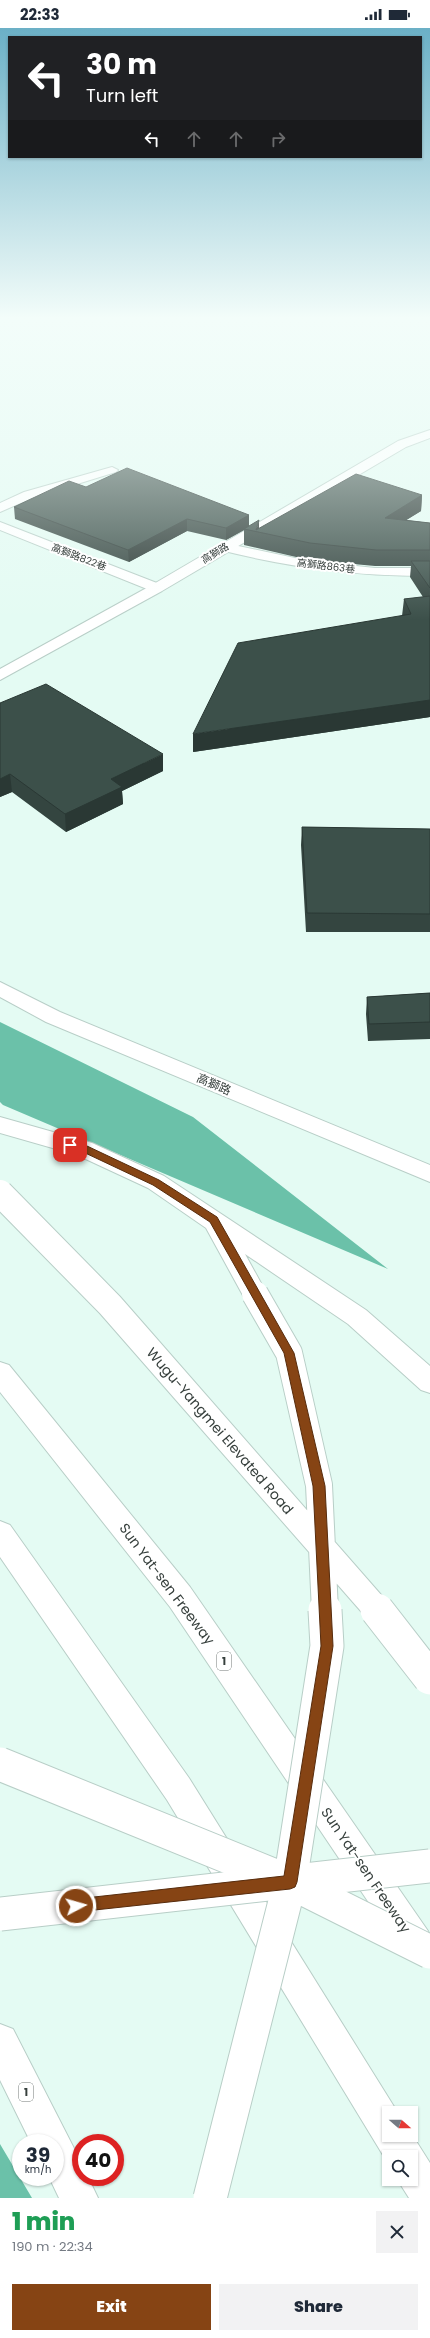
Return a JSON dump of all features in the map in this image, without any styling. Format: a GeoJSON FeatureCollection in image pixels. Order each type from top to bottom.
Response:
{"type":"FeatureCollection","features":[{"type":"Feature","properties":{"kind":"main road","name":"高獅路"},"geometry":{"type":"LineString","coordinates":[[0,675],[157,588],[224,547],[402,444],[430,434]]}},
{"type":"Feature","properties":{"kind":"main road","name":"高獅路"},"geometry":{"type":"LineString","coordinates":[[0,989],[53,1017],[430,1174]]}},
{"type":"Feature","properties":{"kind":"main road"},"geometry":{"type":"LineString","coordinates":[[0,1125],[84,1149],[156,1182],[357,1317],[430,1382]]}},
{"type":"Feature","properties":{"kind":"main road","name":"Wugu-Yangmei Elevated Road"},"geometry":{"type":"LineString","coordinates":[[0,1193],[110,1305],[394,1629],[430,1678]]}},
{"type":"Feature","properties":{"kind":"main road"},"geometry":{"type":"LineString","coordinates":[[210,2198],[290,1882],[327,1646],[319,1486],[289,1353],[213,1219]]}},
{"type":"Feature","properties":{"kind":"main road","name":"Sun Yat-sen Freeway"},"geometry":{"type":"LineString","coordinates":[[0,1373],[180,1597],[430,1964]]}},
{"type":"Feature","properties":{"kind":"main road"},"geometry":{"type":"LineString","coordinates":[[0,1534],[178,1789],[382,2121]]}},
{"type":"Feature","properties":{"kind":"main road"},"geometry":{"type":"LineString","coordinates":[[0,1764],[290,1882],[430,1952]]}},
{"type":"Feature","properties":{"kind":"main road"},"geometry":{"type":"LineString","coordinates":[[0,1914],[430,1866]]}},
{"type":"Feature","properties":{"kind":"main road","name":"1"},"geometry":{"type":"LineString","coordinates":[[0,2042],[46,2134]]}},
{"type":"Feature","properties":{"kind":"main road"},"geometry":{"type":"LineString","coordinates":[[64,2168],[79,2198]]}},
{"type":"Feature","properties":{"kind":"main road"},"geometry":{"type":"LineString","coordinates":[[418,2178],[430,2198]]}},
{"type":"Feature","properties":{"kind":"lane"},"geometry":{"type":"LineString","coordinates":[[0,508],[28,495],[112,470]]}},
{"type":"Feature","properties":{"kind":"lane","name":"高獅路822巷"},"geometry":{"type":"LineString","coordinates":[[0,526],[157,588]]}},
{"type":"Feature","properties":{"kind":"lane","name":"高獅路863巷"},"geometry":{"type":"LineString","coordinates":[[224,547],[310,565],[375,572],[430,572]]}},
{"type":"Feature","properties":{"kind":"green space"},"geometry":{"type":"Polygon","coordinates":[[[0,1022],[193,1117],[388,1269],[3,1105],[0,1102],[0,1022]]]}},
{"type":"Feature","properties":{"kind":"green space"},"geometry":{"type":"Polygon","coordinates":[[[0,2144],[12,2164],[12,2186],[25,2186],[32,2198],[0,2198],[0,2144]]]}},
{"type":"Feature","properties":{"kind":"building"},"geometry":{"type":"Polygon","coordinates":[[[127,468],[249,515],[226,528],[187,519],[128,550],[14,507],[69,481],[86,487],[127,468]]]}},
{"type":"Feature","properties":{"kind":"building"},"geometry":{"type":"Polygon","coordinates":[[[356,474],[422,495],[385,518],[430,523],[430,550],[376,550],[310,543],[244,529],[259,520],[256,530],[356,474]]]}},
{"type":"Feature","properties":{"kind":"building"},"geometry":{"type":"Polygon","coordinates":[[[411,561],[430,561],[430,588],[411,561]]]}},
{"type":"Feature","properties":{"kind":"building"},"geometry":{"type":"Polygon","coordinates":[[[430,596],[430,700],[193,734],[238,643],[411,614],[404,599],[430,596]]]}},
{"type":"Feature","properties":{"kind":"building"},"geometry":{"type":"Polygon","coordinates":[[[46,684],[163,754],[111,779],[122,787],[65,814],[10,774],[0,779],[0,703],[46,684]]]}},
{"type":"Feature","properties":{"kind":"building"},"geometry":{"type":"Polygon","coordinates":[[[302,827],[430,829],[430,914],[307,913],[302,827]]]}},
{"type":"Feature","properties":{"kind":"building"},"geometry":{"type":"Polygon","coordinates":[[[430,993],[430,1022],[369,1024],[367,997],[430,993]]]}},
{"type":"Feature","properties":{"kind":"route"},"geometry":{"type":"LineString","coordinates":[[70,1145],[84,1149],[156,1182],[213,1219],[289,1353],[319,1486],[327,1646],[290,1882],[76,1906]]}}]}
